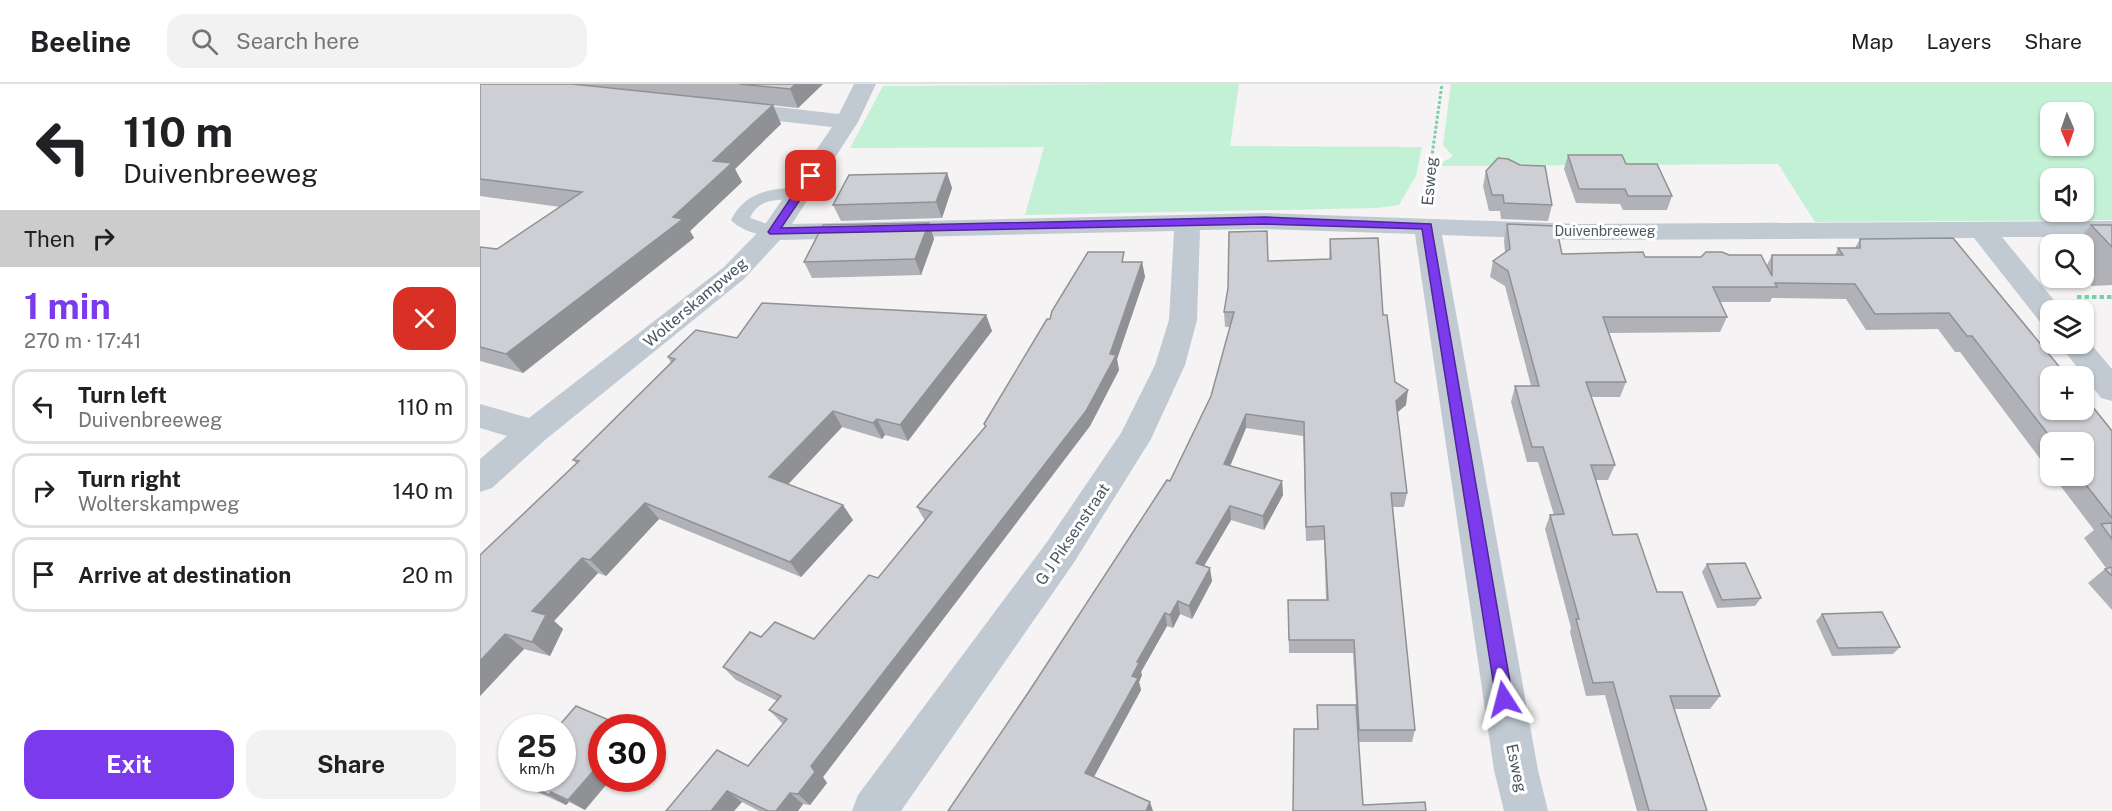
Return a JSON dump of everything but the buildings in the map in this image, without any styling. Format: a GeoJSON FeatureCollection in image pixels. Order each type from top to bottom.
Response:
{"type":"FeatureCollection","features":[{"type":"Feature","properties":{"kind":"street","name":"Wolterskampweg"},"geometry":{"type":"LineString","coordinates":[[480,479],[534,431],[734,273],[773,232],[847,122],[865,84]]}},
{"type":"Feature","properties":{"kind":"street"},"geometry":{"type":"LineString","coordinates":[[710,107],[847,122]]}},
{"type":"Feature","properties":{"kind":"street","name":"Duivenbreeweg"},"geometry":{"type":"LineString","coordinates":[[773,232],[1277,221],[1579,232],[2112,229]]}},
{"type":"Feature","properties":{"kind":"street","name":"G J Piksenstraat"},"geometry":{"type":"LineString","coordinates":[[874,811],[1060,553],[1135,439],[1170,365],[1183,320],[1187,222]]}},
{"type":"Feature","properties":{"kind":"street","name":"Esweg"},"geometry":{"type":"LineString","coordinates":[[1427,226],[1516,770],[1526,811]]}},
{"type":"Feature","properties":{"kind":"street"},"geometry":{"type":"LineString","coordinates":[[1981,229],[2040,303]]}},
{"type":"Feature","properties":{"kind":"street"},"geometry":{"type":"LineString","coordinates":[[2082,354],[2112,390]]}},
{"type":"Feature","properties":{"kind":"street"},"geometry":{"type":"LineString","coordinates":[[480,416],[534,431]]}},
{"type":"Feature","properties":{"kind":"path","name":"Esweg"},"geometry":{"type":"LineString","coordinates":[[1427,226],[1426,203],[1442,84]]}},
{"type":"Feature","properties":{"kind":"green space"},"geometry":{"type":"Polygon","coordinates":[[[1239,84],[1230,146],[1422,147],[1416,176],[1399,205],[1377,208],[1025,215],[1044,147],[850,148],[883,86],[1239,84]]]}},
{"type":"Feature","properties":{"kind":"green space"},"geometry":{"type":"Polygon","coordinates":[[[1451,84],[2112,84],[2112,220],[2094,220],[2094,168],[2040,168],[2040,220],[1815,222],[1778,164],[1437,166],[1453,156],[1443,145],[1451,84]]]}},
{"type":"Feature","properties":{"kind":"route"},"geometry":{"type":"LineString","coordinates":[[811,176],[773,232],[1265,221],[1427,226],[1504,699]]}}]}
